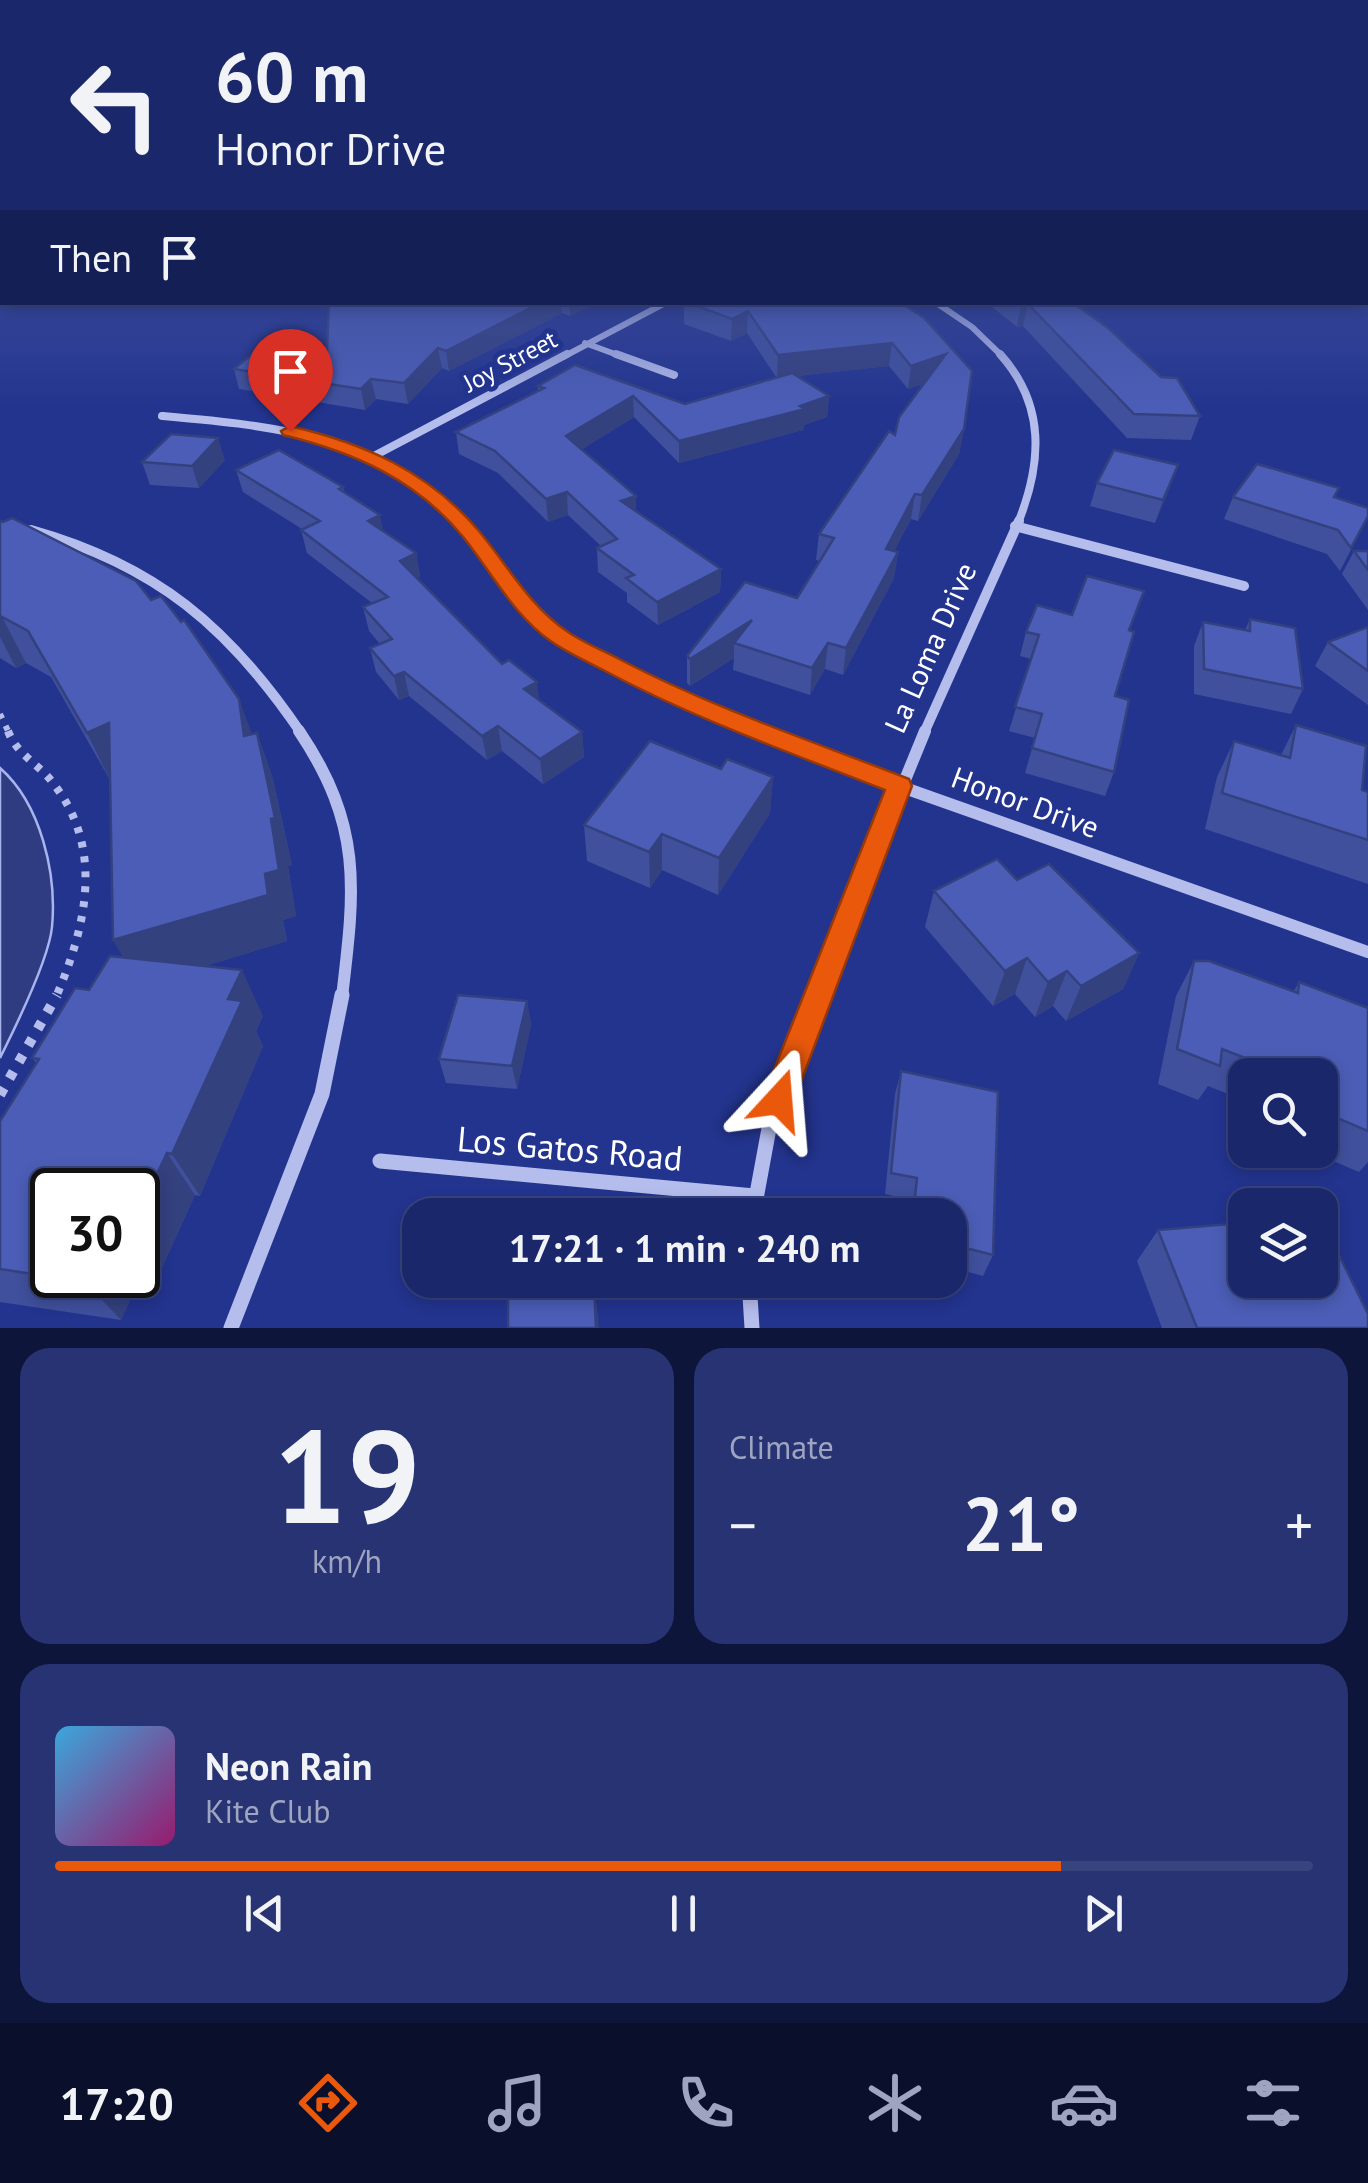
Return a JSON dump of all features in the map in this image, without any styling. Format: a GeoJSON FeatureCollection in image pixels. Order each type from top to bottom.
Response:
{"type":"FeatureCollection","features":[{"type":"Feature","properties":{"kind":"street","name":"Joy Street"},"geometry":{"type":"LineString","coordinates":[[372,458],[661,305]]}},
{"type":"Feature","properties":{"kind":"street","name":"La Loma Drive"},"geometry":{"type":"LineString","coordinates":[[754,1196],[769,1128],[799,1042],[900,786],[1015,526],[1033,476],[1038,441],[1026,392],[1017,374],[986,341],[939,305]]}},
{"type":"Feature","properties":{"kind":"street"},"geometry":{"type":"LineString","coordinates":[[586,343],[674,375]]}},
{"type":"Feature","properties":{"kind":"street","name":"Honor Drive"},"geometry":{"type":"LineString","coordinates":[[162,416],[290,431],[336,442],[372,458],[426,489],[471,535],[500,578],[558,636],[668,695],[900,786],[1368,952]]}},
{"type":"Feature","properties":{"kind":"street"},"geometry":{"type":"LineString","coordinates":[[1015,526],[1244,586]]}},
{"type":"Feature","properties":{"kind":"street"},"geometry":{"type":"LineString","coordinates":[[16,528],[91,548],[154,579],[209,619],[252,664],[295,725],[339,800],[348,837],[351,876],[346,976],[327,1072],[231,1328]]}},
{"type":"Feature","properties":{"kind":"street","name":"Los Gatos Road"},"geometry":{"type":"LineString","coordinates":[[380,1161],[754,1196]]}},
{"type":"Feature","properties":{"kind":"street"},"geometry":{"type":"LineString","coordinates":[[750,1298],[752,1328]]}},
{"type":"Feature","properties":{"kind":"path"},"geometry":{"type":"LineString","coordinates":[[0,714],[16,748],[46,774],[72,811],[88,853],[86,896],[76,947],[33,1045],[0,1094]]}},
{"type":"Feature","properties":{"kind":"water"},"geometry":{"type":"Polygon","coordinates":[[[0,768],[36,820],[49,863],[53,906],[45,956],[0,1058],[0,768]]]}},
{"type":"Feature","properties":{"kind":"building"},"geometry":{"type":"Polygon","coordinates":[[[329,305],[536,305],[446,351],[438,348],[404,383],[371,379],[361,389],[234,369],[264,344],[327,350],[329,305]]]}},
{"type":"Feature","properties":{"kind":"building"},"geometry":{"type":"Polygon","coordinates":[[[694,305],[904,305],[924,318],[972,371],[964,429],[922,495],[915,494],[886,549],[898,552],[846,648],[828,643],[812,668],[734,643],[752,620],[690,659],[687,656],[745,582],[797,598],[834,538],[819,534],[889,431],[895,435],[899,417],[946,354],[911,366],[892,343],[778,355],[748,311],[732,319],[694,305]]]}},
{"type":"Feature","properties":{"kind":"building"},"geometry":{"type":"Polygon","coordinates":[[[1029,305],[1076,305],[1108,328],[1161,377],[1177,378],[1200,416],[1134,414],[1029,305]]]}},
{"type":"Feature","properties":{"kind":"building"},"geometry":{"type":"Polygon","coordinates":[[[575,365],[685,404],[792,373],[829,396],[800,406],[805,409],[679,441],[633,396],[566,436],[636,496],[621,501],[721,569],[657,602],[626,578],[634,575],[597,548],[617,539],[567,492],[546,499],[495,451],[456,432],[544,388],[538,386],[575,365]]]}},
{"type":"Feature","properties":{"kind":"building"},"geometry":{"type":"Polygon","coordinates":[[[171,434],[218,438],[192,466],[142,462],[171,434]]]}},
{"type":"Feature","properties":{"kind":"building"},"geometry":{"type":"Polygon","coordinates":[[[279,450],[343,487],[339,489],[380,515],[368,521],[416,553],[400,561],[502,664],[509,660],[537,682],[524,689],[582,732],[540,759],[498,726],[482,736],[404,672],[394,676],[370,648],[392,639],[363,607],[388,597],[301,530],[320,521],[236,470],[279,450]]]}},
{"type":"Feature","properties":{"kind":"building"},"geometry":{"type":"Polygon","coordinates":[[[1114,450],[1178,465],[1163,500],[1097,483],[1114,450]]]}},
{"type":"Feature","properties":{"kind":"building"},"geometry":{"type":"Polygon","coordinates":[[[1257,464],[1339,488],[1334,497],[1368,508],[1368,516],[1351,548],[1338,530],[1233,497],[1257,464]]]}},
{"type":"Feature","properties":{"kind":"building"},"geometry":{"type":"Polygon","coordinates":[[[12,518],[136,581],[151,600],[161,596],[181,622],[184,620],[239,699],[244,736],[257,733],[275,818],[271,819],[279,870],[265,874],[268,895],[113,940],[109,723],[87,733],[28,631],[0,618],[0,521],[12,518]]]}},
{"type":"Feature","properties":{"kind":"building"},"geometry":{"type":"Polygon","coordinates":[[[1354,551],[1368,551],[1368,570],[1354,551]]]}},
{"type":"Feature","properties":{"kind":"building"},"geometry":{"type":"Polygon","coordinates":[[[1087,576],[1144,591],[1129,630],[1134,632],[1115,696],[1129,700],[1114,772],[1032,748],[1042,714],[1015,707],[1039,635],[1026,632],[1037,605],[1072,615],[1087,576]]]}},
{"type":"Feature","properties":{"kind":"building"},"geometry":{"type":"Polygon","coordinates":[[[1250,619],[1295,628],[1303,689],[1204,669],[1203,622],[1250,631],[1250,619]]]}},
{"type":"Feature","properties":{"kind":"building"},"geometry":{"type":"Polygon","coordinates":[[[1368,627],[1368,671],[1328,642],[1368,627]]]}},
{"type":"Feature","properties":{"kind":"building"},"geometry":{"type":"Polygon","coordinates":[[[1296,725],[1366,746],[1362,790],[1368,792],[1368,840],[1222,793],[1234,741],[1290,758],[1296,725]]]}},
{"type":"Feature","properties":{"kind":"building"},"geometry":{"type":"Polygon","coordinates":[[[650,741],[721,769],[727,759],[773,777],[719,858],[662,834],[649,852],[584,825],[650,741]]]}},
{"type":"Feature","properties":{"kind":"building"},"geometry":{"type":"Polygon","coordinates":[[[997,859],[1017,880],[1049,864],[1139,953],[1081,986],[1067,971],[1048,982],[1027,958],[1005,971],[934,891],[997,859]]]}},
{"type":"Feature","properties":{"kind":"building"},"geometry":{"type":"Polygon","coordinates":[[[110,956],[242,970],[228,999],[242,1001],[172,1154],[167,1153],[160,1168],[30,1168],[30,1274],[0,1269],[0,1121],[39,1059],[32,1058],[75,988],[89,990],[110,956]]]}},
{"type":"Feature","properties":{"kind":"building"},"geometry":{"type":"Polygon","coordinates":[[[1194,961],[1209,961],[1298,993],[1299,982],[1368,1008],[1368,1131],[1338,1118],[1338,1058],[1245,1058],[1222,1049],[1220,1066],[1177,1049],[1194,961]]]}},
{"type":"Feature","properties":{"kind":"building"},"geometry":{"type":"Polygon","coordinates":[[[458,995],[527,1001],[512,1066],[439,1059],[458,995]]]}},
{"type":"Feature","properties":{"kind":"building"},"geometry":{"type":"Polygon","coordinates":[[[901,1071],[998,1092],[993,1255],[967,1248],[967,1198],[915,1198],[917,1178],[891,1173],[901,1071]]]}},
{"type":"Feature","properties":{"kind":"building"},"geometry":{"type":"Polygon","coordinates":[[[1228,1224],[1228,1298],[1338,1298],[1339,1255],[1368,1314],[1368,1328],[1197,1328],[1158,1230],[1228,1224]]]}},
{"type":"Feature","properties":{"kind":"building"},"geometry":{"type":"Polygon","coordinates":[[[508,1298],[595,1298],[596,1328],[508,1328],[508,1298]]]}},
{"type":"Feature","properties":{"kind":"route"},"geometry":{"type":"LineString","coordinates":[[290,431],[336,442],[400,472],[426,489],[471,535],[500,578],[558,636],[668,695],[900,786],[779,1100]]}}]}
